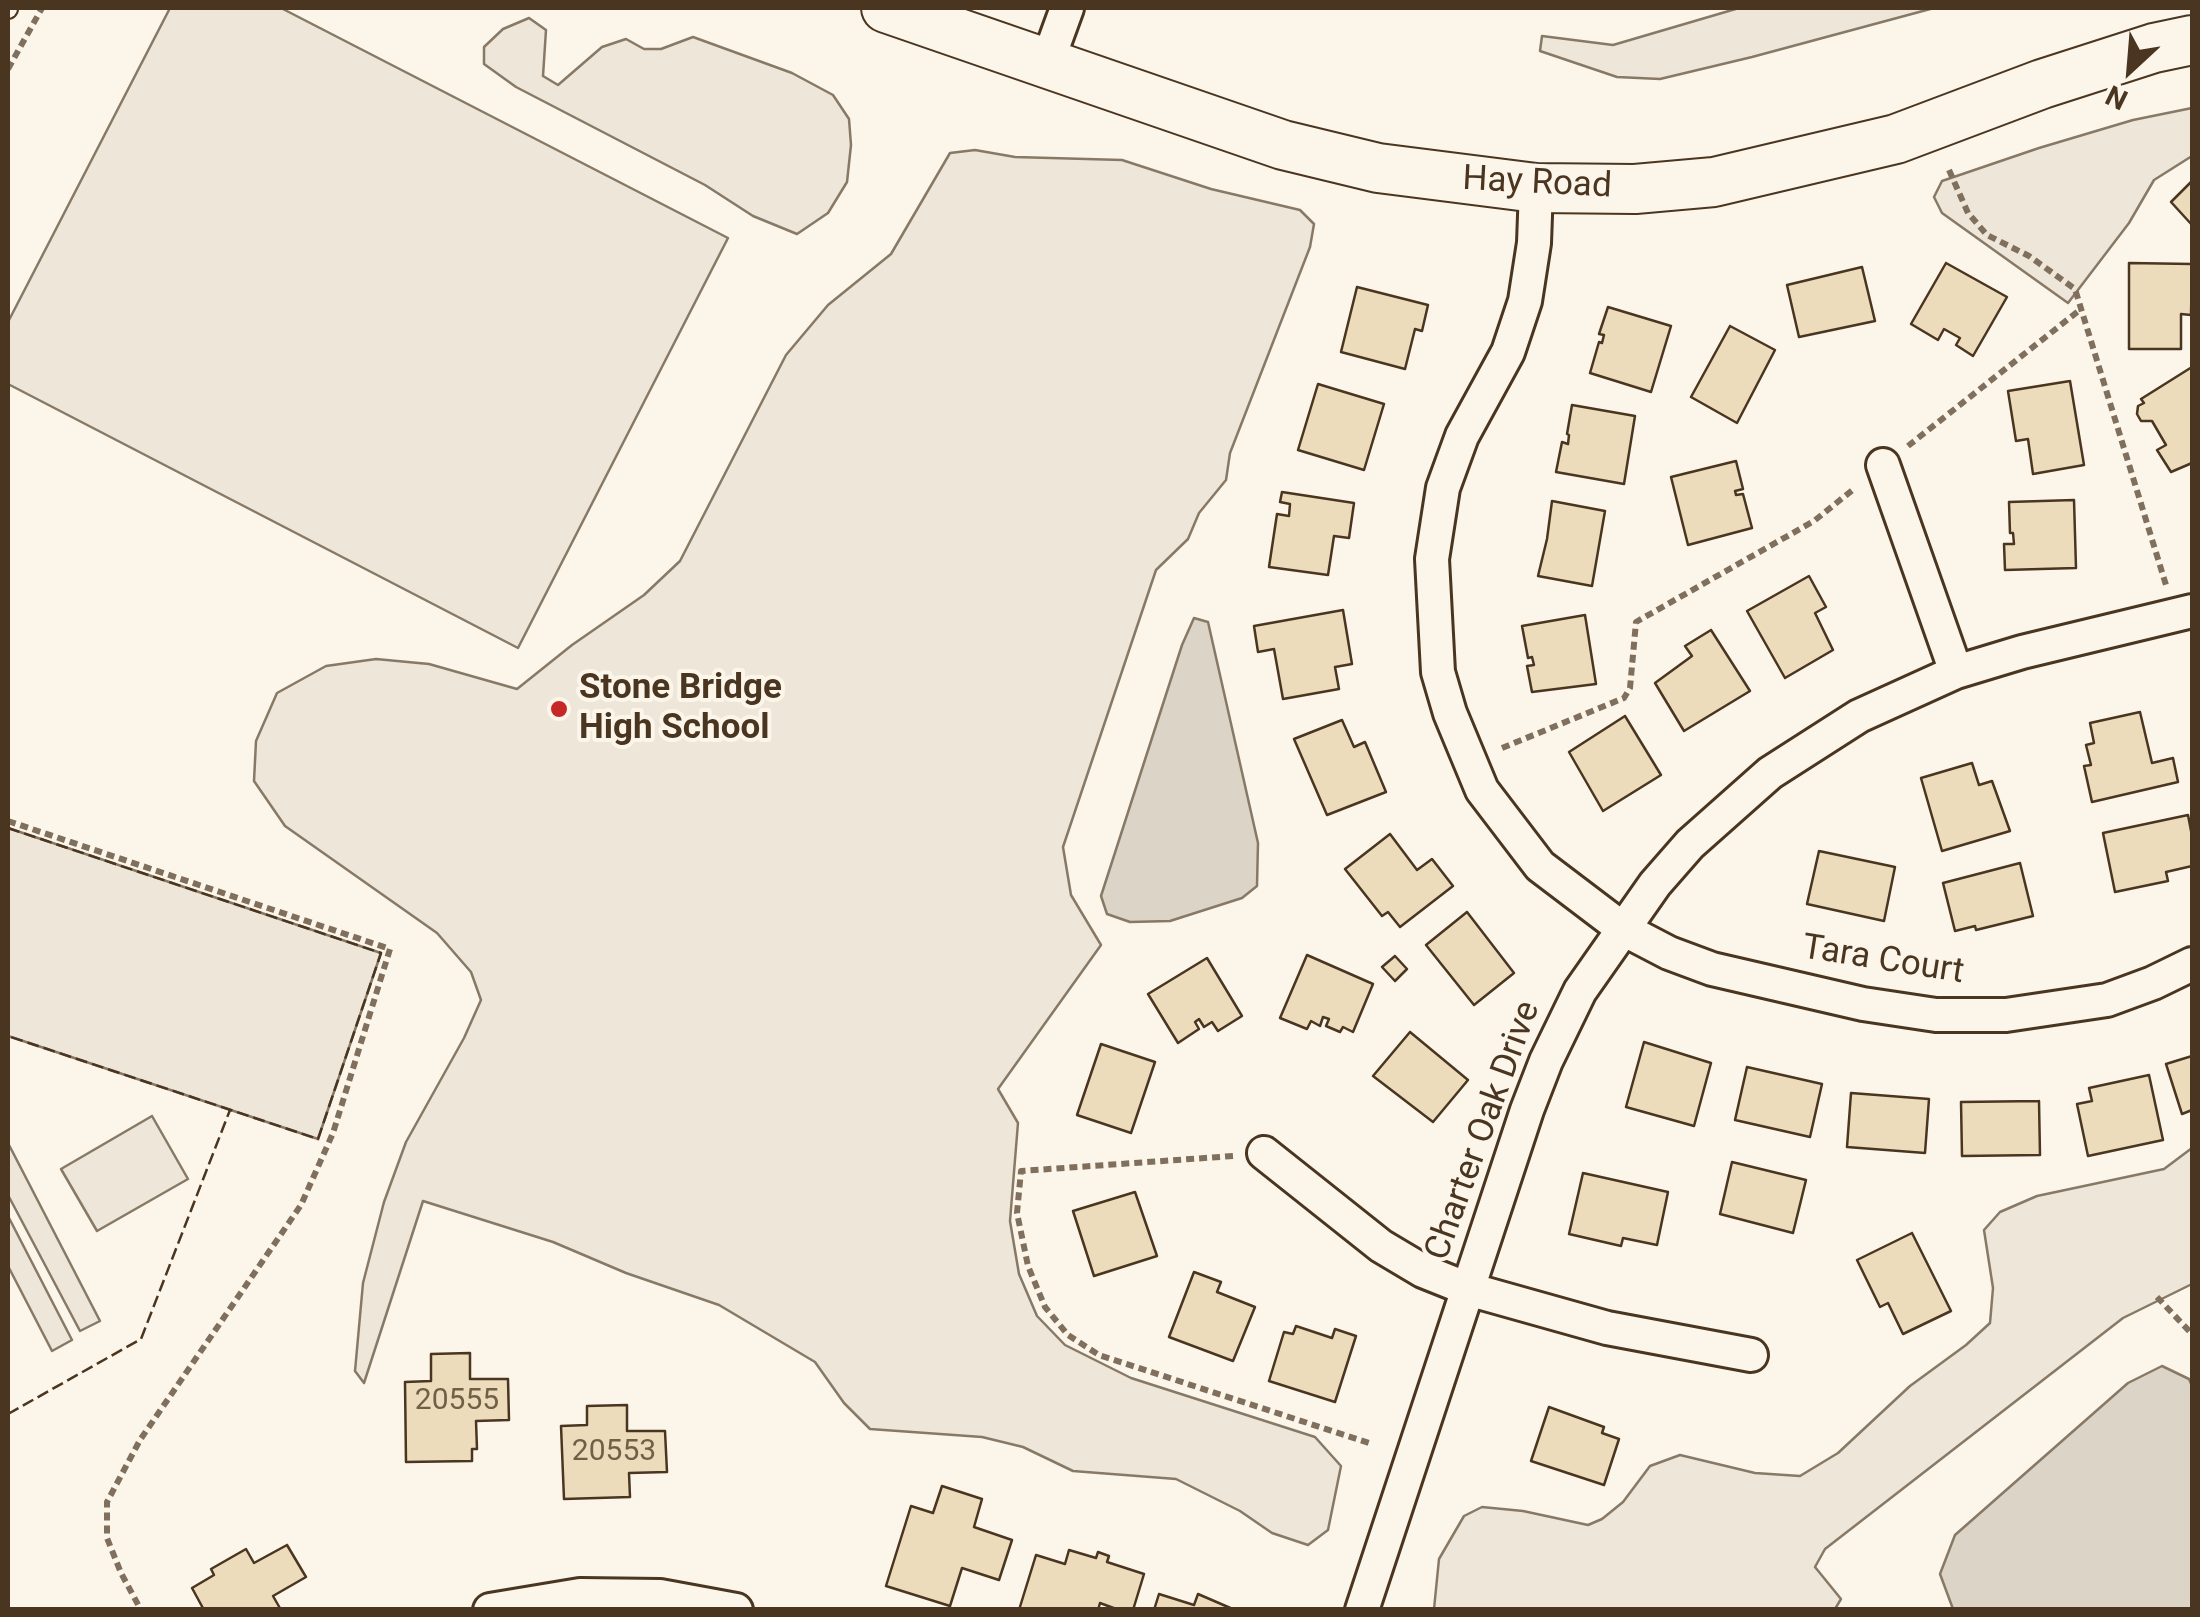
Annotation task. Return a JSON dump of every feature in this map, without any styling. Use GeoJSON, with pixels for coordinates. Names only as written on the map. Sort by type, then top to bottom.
{"type":"FeatureCollection","features":[{"type":"Feature","properties":{"kind":"street","name":"Hay Road"},"geometry":{"type":"LineString","coordinates":[[886,8],[1283,145],[1378,168],[1536,188],[1635,189],[1714,182],[1896,139],[2042,84],[2154,48],[2192,40]]}},
{"type":"Feature","properties":{"kind":"street"},"geometry":{"type":"LineString","coordinates":[[1047,62],[1066,8]]}},
{"type":"Feature","properties":{"kind":"street","name":"Tara Court"},"geometry":{"type":"LineString","coordinates":[[1536,188],[1534,243],[1525,300],[1508,352],[1462,436],[1443,488],[1432,559],[1438,672],[1468,762],[1482,790],[1540,866],[1623,929],[1712,970],[1863,1004],[1936,1015],[2006,1015],[2072,1007],[2138,989],[2192,964]]}},
{"type":"Feature","properties":{"kind":"street"},"geometry":{"type":"LineString","coordinates":[[1884,465],[1956,672]]}},
{"type":"Feature","properties":{"kind":"street","name":"Charter Oak Drive"},"geometry":{"type":"LineString","coordinates":[[1362,1610],[1546,1060],[1580,991],[1655,884],[1690,844],[1770,773],[1860,716],[1956,672],[2184,613]]}},
{"type":"Feature","properties":{"kind":"street"},"geometry":{"type":"LineString","coordinates":[[1264,1154],[1381,1246],[1423,1271],[1468,1290],[1607,1328],[1751,1354]]}},
{"type":"Feature","properties":{"kind":"street"},"geometry":{"type":"LineString","coordinates":[[490,1610],[580,1595],[660,1596],[736,1610]]}},
{"type":"Feature","properties":{"kind":"path"},"geometry":{"type":"LineString","coordinates":[[8,70],[42,8]]}},
{"type":"Feature","properties":{"kind":"path"},"geometry":{"type":"LineString","coordinates":[[1949,170],[1968,213],[1987,235],[2060,275],[2075,289],[2184,613]]}},
{"type":"Feature","properties":{"kind":"path"},"geometry":{"type":"LineString","coordinates":[[1468,762],[1624,698],[1630,688],[1636,622],[1814,521],[2081,309]]}},
{"type":"Feature","properties":{"kind":"path"},"geometry":{"type":"LineString","coordinates":[[8,821],[390,949],[334,1133],[301,1206],[140,1440],[108,1502],[107,1538],[121,1574],[142,1610]]}},
{"type":"Feature","properties":{"kind":"path"},"geometry":{"type":"LineString","coordinates":[[1264,1154],[1021,1170],[1017,1214],[1028,1266],[1045,1308],[1068,1334],[1099,1355],[1372,1444]]}},
{"type":"Feature","properties":{"kind":"path"},"geometry":{"type":"LineString","coordinates":[[2156,1297],[2192,1334]]}},
{"type":"Feature","properties":{"kind":"shaded area"},"geometry":{"type":"Polygon","coordinates":[[[170,8],[281,8],[728,238],[518,648],[8,384],[8,322],[170,8]]]}},
{"type":"Feature","properties":{"kind":"shaded area"},"geometry":{"type":"Polygon","coordinates":[[[1739,8],[1934,8],[1660,79],[1617,77],[1540,51],[1542,36],[1613,45],[1739,8]]]}},
{"type":"Feature","properties":{"kind":"shaded area"},"geometry":{"type":"Polygon","coordinates":[[[529,18],[546,30],[543,76],[558,85],[602,47],[626,39],[644,49],[661,49],[693,37],[792,73],[833,95],[849,119],[847,182],[828,213],[797,234],[753,216],[705,185],[516,87],[484,64],[484,47],[503,29],[529,18]]]}},
{"type":"Feature","properties":{"kind":"shaded area"},"geometry":{"type":"Polygon","coordinates":[[[2192,108],[2192,156],[2154,180],[2129,223],[2068,303],[1942,213],[1934,197],[1942,181],[2133,120],[2192,108]]]}},
{"type":"Feature","properties":{"kind":"shaded area"},"geometry":{"type":"Polygon","coordinates":[[[975,150],[1015,157],[1122,160],[1211,189],[1300,210],[1314,224],[1310,247],[1230,453],[1226,480],[1199,513],[1188,539],[1156,570],[1063,847],[1071,895],[1101,945],[998,1089],[1018,1123],[1010,1221],[1019,1274],[1037,1316],[1065,1345],[1131,1378],[1315,1437],[1341,1466],[1328,1530],[1308,1545],[1272,1533],[1240,1511],[1176,1479],[1073,1471],[1023,1447],[982,1437],[870,1429],[844,1403],[815,1362],[719,1305],[626,1273],[553,1242],[423,1201],[364,1383],[355,1371],[363,1283],[384,1202],[406,1142],[481,1000],[471,972],[437,933],[285,826],[254,781],[256,741],[277,693],[326,666],[376,659],[429,664],[517,689],[644,595],[680,561],[786,355],[828,305],[891,254],[950,153],[975,150]]]}},
{"type":"Feature","properties":{"kind":"shaded area"},"geometry":{"type":"Polygon","coordinates":[[[1194,618],[1208,622],[1258,843],[1257,886],[1242,898],[1170,921],[1130,922],[1107,914],[1101,896],[1194,618]]]}},
{"type":"Feature","properties":{"kind":"shaded area"},"geometry":{"type":"Polygon","coordinates":[[[8,828],[381,953],[318,1139],[8,1036],[8,828]]]}},
{"type":"Feature","properties":{"kind":"shaded area"},"geometry":{"type":"Polygon","coordinates":[[[152,1116],[188,1179],[97,1231],[61,1169],[152,1116]]]}},
{"type":"Feature","properties":{"kind":"shaded area"},"geometry":{"type":"Polygon","coordinates":[[[8,1143],[100,1321],[80,1331],[8,1195],[8,1143]]]}},
{"type":"Feature","properties":{"kind":"shaded area"},"geometry":{"type":"Polygon","coordinates":[[[2192,1148],[2192,1284],[2123,1318],[1825,1549],[1815,1567],[1841,1599],[1835,1609],[1434,1609],[1439,1559],[1464,1516],[1482,1507],[1588,1525],[1623,1502],[1650,1466],[1680,1455],[1755,1473],[1800,1476],[1838,1453],[1910,1386],[1990,1323],[1993,1288],[1984,1230],[2000,1212],[2037,1196],[2164,1169],[2192,1148]]]}},
{"type":"Feature","properties":{"kind":"shaded area"},"geometry":{"type":"Polygon","coordinates":[[[8,1216],[72,1340],[52,1351],[8,1266],[8,1216]]]}},
{"type":"Feature","properties":{"kind":"shaded area"},"geometry":{"type":"Polygon","coordinates":[[[2162,1366],[2189,1379],[2192,1386],[2192,1609],[1953,1609],[1940,1574],[1955,1535],[2128,1383],[2162,1366]]]}},
{"type":"Feature","properties":{"kind":"building"},"geometry":{"type":"Polygon","coordinates":[[[2192,181],[2192,225],[2171,202],[2192,181]]]}},
{"type":"Feature","properties":{"kind":"building"},"geometry":{"type":"Polygon","coordinates":[[[1946,263],[2007,297],[1973,356],[1956,345],[1960,338],[1944,329],[1938,340],[1911,324],[1946,263]]]}},
{"type":"Feature","properties":{"kind":"building"},"geometry":{"type":"Polygon","coordinates":[[[2129,263],[2192,264],[2191,315],[2181,314],[2181,349],[2129,349],[2129,263]]]}},
{"type":"Feature","properties":{"kind":"building"},"geometry":{"type":"Polygon","coordinates":[[[1862,267],[1875,321],[1799,337],[1787,285],[1862,267]]]}},
{"type":"Feature","properties":{"kind":"building"},"geometry":{"type":"Polygon","coordinates":[[[1357,287],[1428,305],[1422,331],[1415,329],[1405,369],[1341,352],[1357,287]]]}},
{"type":"Feature","properties":{"kind":"building"},"geometry":{"type":"Polygon","coordinates":[[[1608,307],[1671,326],[1651,392],[1590,373],[1599,342],[1602,343],[1604,335],[1599,334],[1608,307]]]}},
{"type":"Feature","properties":{"kind":"building"},"geometry":{"type":"Polygon","coordinates":[[[1730,326],[1775,350],[1737,423],[1691,397],[1730,326]]]}},
{"type":"Feature","properties":{"kind":"building"},"geometry":{"type":"Polygon","coordinates":[[[2192,367],[2192,463],[2171,472],[2157,450],[2166,445],[2152,421],[2141,421],[2138,406],[2144,403],[2141,399],[2192,367]]]}},
{"type":"Feature","properties":{"kind":"building"},"geometry":{"type":"Polygon","coordinates":[[[2070,381],[2084,465],[2033,474],[2028,439],[2016,441],[2008,391],[2070,381]]]}},
{"type":"Feature","properties":{"kind":"building"},"geometry":{"type":"Polygon","coordinates":[[[1318,384],[1384,404],[1364,470],[1298,450],[1318,384]]]}},
{"type":"Feature","properties":{"kind":"building"},"geometry":{"type":"Polygon","coordinates":[[[1572,405],[1635,416],[1624,484],[1556,472],[1562,442],[1568,444],[1572,405]]]}},
{"type":"Feature","properties":{"kind":"building"},"geometry":{"type":"Polygon","coordinates":[[[1736,461],[1743,489],[1735,491],[1736,495],[1743,494],[1752,528],[1688,545],[1671,477],[1736,461]]]}},
{"type":"Feature","properties":{"kind":"building"},"geometry":{"type":"Polygon","coordinates":[[[1282,492],[1354,503],[1349,538],[1334,536],[1328,575],[1269,567],[1277,514],[1289,516],[1290,504],[1280,502],[1282,492]]]}},
{"type":"Feature","properties":{"kind":"building"},"geometry":{"type":"Polygon","coordinates":[[[2074,500],[2076,568],[2005,570],[2004,544],[2014,544],[2009,502],[2074,500]]]}},
{"type":"Feature","properties":{"kind":"building"},"geometry":{"type":"Polygon","coordinates":[[[1552,501],[1605,511],[1592,586],[1538,576],[1552,501]]]}},
{"type":"Feature","properties":{"kind":"building"},"geometry":{"type":"Polygon","coordinates":[[[1809,576],[1826,607],[1815,613],[1833,650],[1785,678],[1747,611],[1809,576]]]}},
{"type":"Feature","properties":{"kind":"building"},"geometry":{"type":"Polygon","coordinates":[[[1343,610],[1352,664],[1335,667],[1339,689],[1283,699],[1274,649],[1258,652],[1254,626],[1343,610]]]}},
{"type":"Feature","properties":{"kind":"building"},"geometry":{"type":"Polygon","coordinates":[[[1585,615],[1596,684],[1532,692],[1527,666],[1534,665],[1532,657],[1528,658],[1522,626],[1585,615]]]}},
{"type":"Feature","properties":{"kind":"building"},"geometry":{"type":"Polygon","coordinates":[[[1711,630],[1750,691],[1684,731],[1655,683],[1692,656],[1685,646],[1711,630]]]}},
{"type":"Feature","properties":{"kind":"building"},"geometry":{"type":"Polygon","coordinates":[[[2140,712],[2152,763],[2173,758],[2178,782],[2092,802],[2084,766],[2091,765],[2086,745],[2094,743],[2090,723],[2140,712]]]}},
{"type":"Feature","properties":{"kind":"building"},"geometry":{"type":"Polygon","coordinates":[[[1625,716],[1661,775],[1603,811],[1569,752],[1625,716]]]}},
{"type":"Feature","properties":{"kind":"building"},"geometry":{"type":"Polygon","coordinates":[[[1342,720],[1354,747],[1365,742],[1386,792],[1327,815],[1294,739],[1342,720]]]}},
{"type":"Feature","properties":{"kind":"building"},"geometry":{"type":"Polygon","coordinates":[[[1972,763],[1979,785],[1992,781],[2010,831],[1942,851],[1921,778],[1972,763]]]}},
{"type":"Feature","properties":{"kind":"building"},"geometry":{"type":"Polygon","coordinates":[[[2188,815],[2192,866],[2166,872],[2168,881],[2115,892],[2103,833],[2188,815]]]}},
{"type":"Feature","properties":{"kind":"building"},"geometry":{"type":"Polygon","coordinates":[[[1390,834],[1417,870],[1432,859],[1453,886],[1400,927],[1388,912],[1382,916],[1345,869],[1390,834]]]}},
{"type":"Feature","properties":{"kind":"building"},"geometry":{"type":"Polygon","coordinates":[[[1819,851],[1895,867],[1884,921],[1807,904],[1819,851]]]}},
{"type":"Feature","properties":{"kind":"building"},"geometry":{"type":"Polygon","coordinates":[[[2020,863],[2033,916],[1955,931],[1943,883],[2020,863]]]}},
{"type":"Feature","properties":{"kind":"building"},"geometry":{"type":"Polygon","coordinates":[[[1467,912],[1514,973],[1474,1005],[1426,945],[1467,912]]]}},
{"type":"Feature","properties":{"kind":"building"},"geometry":{"type":"Polygon","coordinates":[[[1307,955],[1373,984],[1353,1032],[1326,1026],[1329,1019],[1323,1017],[1320,1026],[1311,1021],[1307,1029],[1280,1018],[1307,955]]]}},
{"type":"Feature","properties":{"kind":"building"},"geometry":{"type":"Polygon","coordinates":[[[1395,956],[1407,969],[1395,981],[1382,967],[1395,956]]]}},
{"type":"Feature","properties":{"kind":"building"},"geometry":{"type":"Polygon","coordinates":[[[1207,958],[1242,1016],[1218,1031],[1212,1022],[1204,1027],[1199,1019],[1195,1022],[1199,1029],[1178,1043],[1148,994],[1207,958]]]}},
{"type":"Feature","properties":{"kind":"building"},"geometry":{"type":"Polygon","coordinates":[[[1410,1032],[1468,1080],[1433,1122],[1373,1076],[1410,1032]]]}},
{"type":"Feature","properties":{"kind":"building"},"geometry":{"type":"Polygon","coordinates":[[[1644,1042],[1711,1063],[1694,1126],[1626,1107],[1644,1042]]]}},
{"type":"Feature","properties":{"kind":"building"},"geometry":{"type":"Polygon","coordinates":[[[1101,1044],[1155,1062],[1131,1133],[1077,1115],[1101,1044]]]}},
{"type":"Feature","properties":{"kind":"building"},"geometry":{"type":"Polygon","coordinates":[[[2192,1056],[2192,1110],[2182,1114],[2166,1064],[2192,1056]]]}},
{"type":"Feature","properties":{"kind":"building"},"geometry":{"type":"Polygon","coordinates":[[[1747,1067],[1822,1084],[1810,1137],[1735,1120],[1747,1067]]]}},
{"type":"Feature","properties":{"kind":"building"},"geometry":{"type":"Polygon","coordinates":[[[2149,1075],[2163,1140],[2088,1156],[2077,1104],[2092,1101],[2089,1088],[2149,1075]]]}},
{"type":"Feature","properties":{"kind":"building"},"geometry":{"type":"Polygon","coordinates":[[[1851,1093],[1929,1099],[1925,1153],[1847,1147],[1851,1093]]]}},
{"type":"Feature","properties":{"kind":"building"},"geometry":{"type":"Polygon","coordinates":[[[2039,1101],[2040,1155],[1962,1156],[1961,1102],[2039,1101]]]}},
{"type":"Feature","properties":{"kind":"building"},"geometry":{"type":"Polygon","coordinates":[[[1732,1162],[1806,1180],[1793,1233],[1720,1214],[1732,1162]]]}},
{"type":"Feature","properties":{"kind":"building"},"geometry":{"type":"Polygon","coordinates":[[[1583,1173],[1668,1192],[1657,1245],[1623,1238],[1621,1246],[1569,1234],[1583,1173]]]}},
{"type":"Feature","properties":{"kind":"building"},"geometry":{"type":"Polygon","coordinates":[[[1135,1192],[1157,1256],[1094,1276],[1073,1211],[1135,1192]]]}},
{"type":"Feature","properties":{"kind":"building"},"geometry":{"type":"Polygon","coordinates":[[[1912,1233],[1951,1311],[1903,1334],[1888,1303],[1880,1307],[1857,1260],[1912,1233]]]}},
{"type":"Feature","properties":{"kind":"building"},"geometry":{"type":"Polygon","coordinates":[[[1194,1272],[1221,1282],[1217,1292],[1255,1307],[1233,1361],[1169,1337],[1194,1272]]]}},
{"type":"Feature","properties":{"kind":"building"},"geometry":{"type":"Polygon","coordinates":[[[1296,1326],[1332,1338],[1335,1329],[1356,1336],[1335,1402],[1269,1381],[1284,1332],[1293,1334],[1296,1326]]]}},
{"type":"Feature","properties":{"kind":"building"},"geometry":{"type":"Polygon","coordinates":[[[470,1353],[470,1379],[508,1379],[509,1420],[476,1421],[477,1449],[472,1449],[472,1461],[406,1462],[405,1382],[431,1381],[431,1354],[470,1353]]]}},
{"type":"Feature","properties":{"kind":"building"},"geometry":{"type":"Polygon","coordinates":[[[627,1405],[627,1431],[665,1431],[667,1472],[629,1473],[630,1497],[564,1499],[561,1426],[587,1425],[587,1406],[627,1405]]]}},
{"type":"Feature","properties":{"kind":"building"},"geometry":{"type":"Polygon","coordinates":[[[1549,1407],[1604,1427],[1602,1433],[1619,1439],[1604,1485],[1531,1461],[1549,1407]]]}},
{"type":"Feature","properties":{"kind":"building"},"geometry":{"type":"Polygon","coordinates":[[[942,1486],[982,1499],[974,1527],[1012,1540],[999,1580],[962,1568],[950,1606],[886,1586],[911,1506],[933,1513],[942,1486]]]}},
{"type":"Feature","properties":{"kind":"building"},"geometry":{"type":"Polygon","coordinates":[[[287,1545],[306,1577],[273,1596],[281,1610],[204,1610],[192,1588],[214,1575],[211,1569],[246,1549],[254,1563],[287,1545]]]}},
{"type":"Feature","properties":{"kind":"building"},"geometry":{"type":"Polygon","coordinates":[[[1069,1550],[1096,1558],[1098,1552],[1109,1556],[1107,1562],[1144,1574],[1133,1610],[1100,1603],[1098,1610],[1019,1610],[1036,1555],[1065,1564],[1069,1550]]]}},
{"type":"Feature","properties":{"kind":"building"},"geometry":{"type":"Polygon","coordinates":[[[1159,1594],[1194,1605],[1198,1594],[1235,1610],[1154,1610],[1159,1594]]]}},
{"type":"Feature","properties":{"kind":"fence"},"geometry":{"type":"LineString","coordinates":[[8,828],[381,953],[318,1139],[8,1036]]}},
{"type":"Feature","properties":{"kind":"fence"},"geometry":{"type":"LineString","coordinates":[[8,1414],[141,1339],[230,1110]]}},
{"type":"Feature","properties":{"kind":"place","name":"Stone Bridge High School"},"geometry":{"type":"Point","coordinates":[559,709]}}]}
